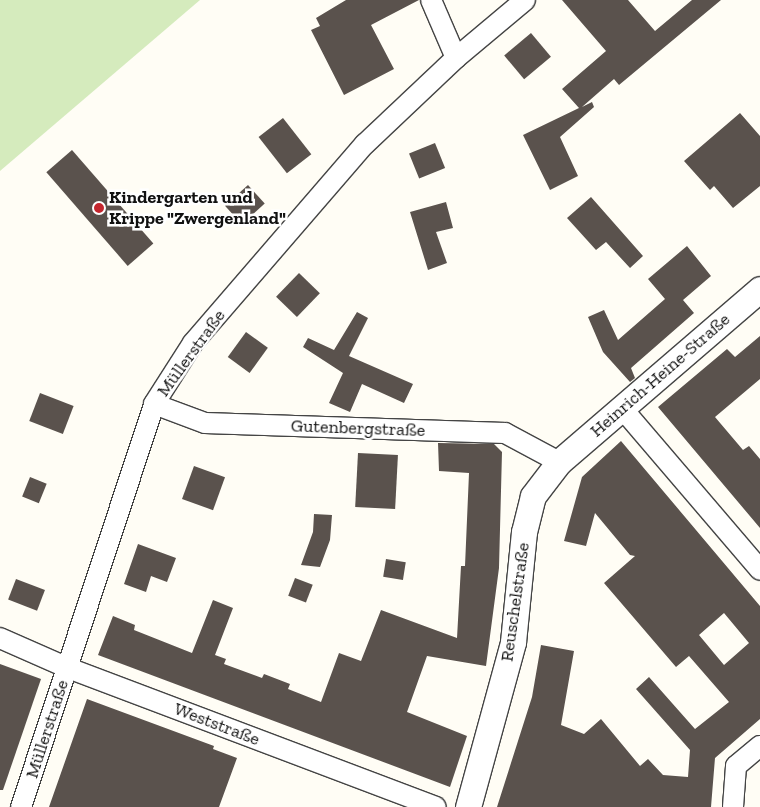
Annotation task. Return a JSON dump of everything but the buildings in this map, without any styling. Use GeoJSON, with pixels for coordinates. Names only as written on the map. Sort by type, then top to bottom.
{"type":"FeatureCollection","features":[{"type":"Feature","properties":{"kind":"street"},"geometry":{"type":"LineString","coordinates":[[431,0],[456,58]]}},
{"type":"Feature","properties":{"kind":"street","name":"Müllerstraße"},"geometry":{"type":"LineString","coordinates":[[22,807],[154,404],[193,343],[303,212],[365,144],[456,58],[526,0]]}},
{"type":"Feature","properties":{"kind":"street","name":"Heinrich-Heine-Straße"},"geometry":{"type":"LineString","coordinates":[[560,462],[621,407],[760,289]]}},
{"type":"Feature","properties":{"kind":"street","name":"Gutenbergstraße"},"geometry":{"type":"LineString","coordinates":[[154,404],[205,423],[505,433],[560,462]]}},
{"type":"Feature","properties":{"kind":"street"},"geometry":{"type":"LineString","coordinates":[[621,407],[760,570]]}},
{"type":"Feature","properties":{"kind":"street","name":"Reuschelstraße"},"geometry":{"type":"LineString","coordinates":[[468,807],[513,642],[524,532],[533,496],[560,462]]}},
{"type":"Feature","properties":{"kind":"street","name":"Weststraße"},"geometry":{"type":"LineString","coordinates":[[0,638],[68,668],[436,807]]}},
{"type":"Feature","properties":{"kind":"street"},"geometry":{"type":"LineString","coordinates":[[733,807],[736,766],[760,746]]}},
{"type":"Feature","properties":{"kind":"green space"},"geometry":{"type":"Polygon","coordinates":[[[0,0],[200,0],[0,171],[0,0]]]}},
{"type":"Feature","properties":{"kind":"place","name":"Kindergarten und Krippe \"Zwergenland\""},"geometry":{"type":"Point","coordinates":[99,208]}}]}
